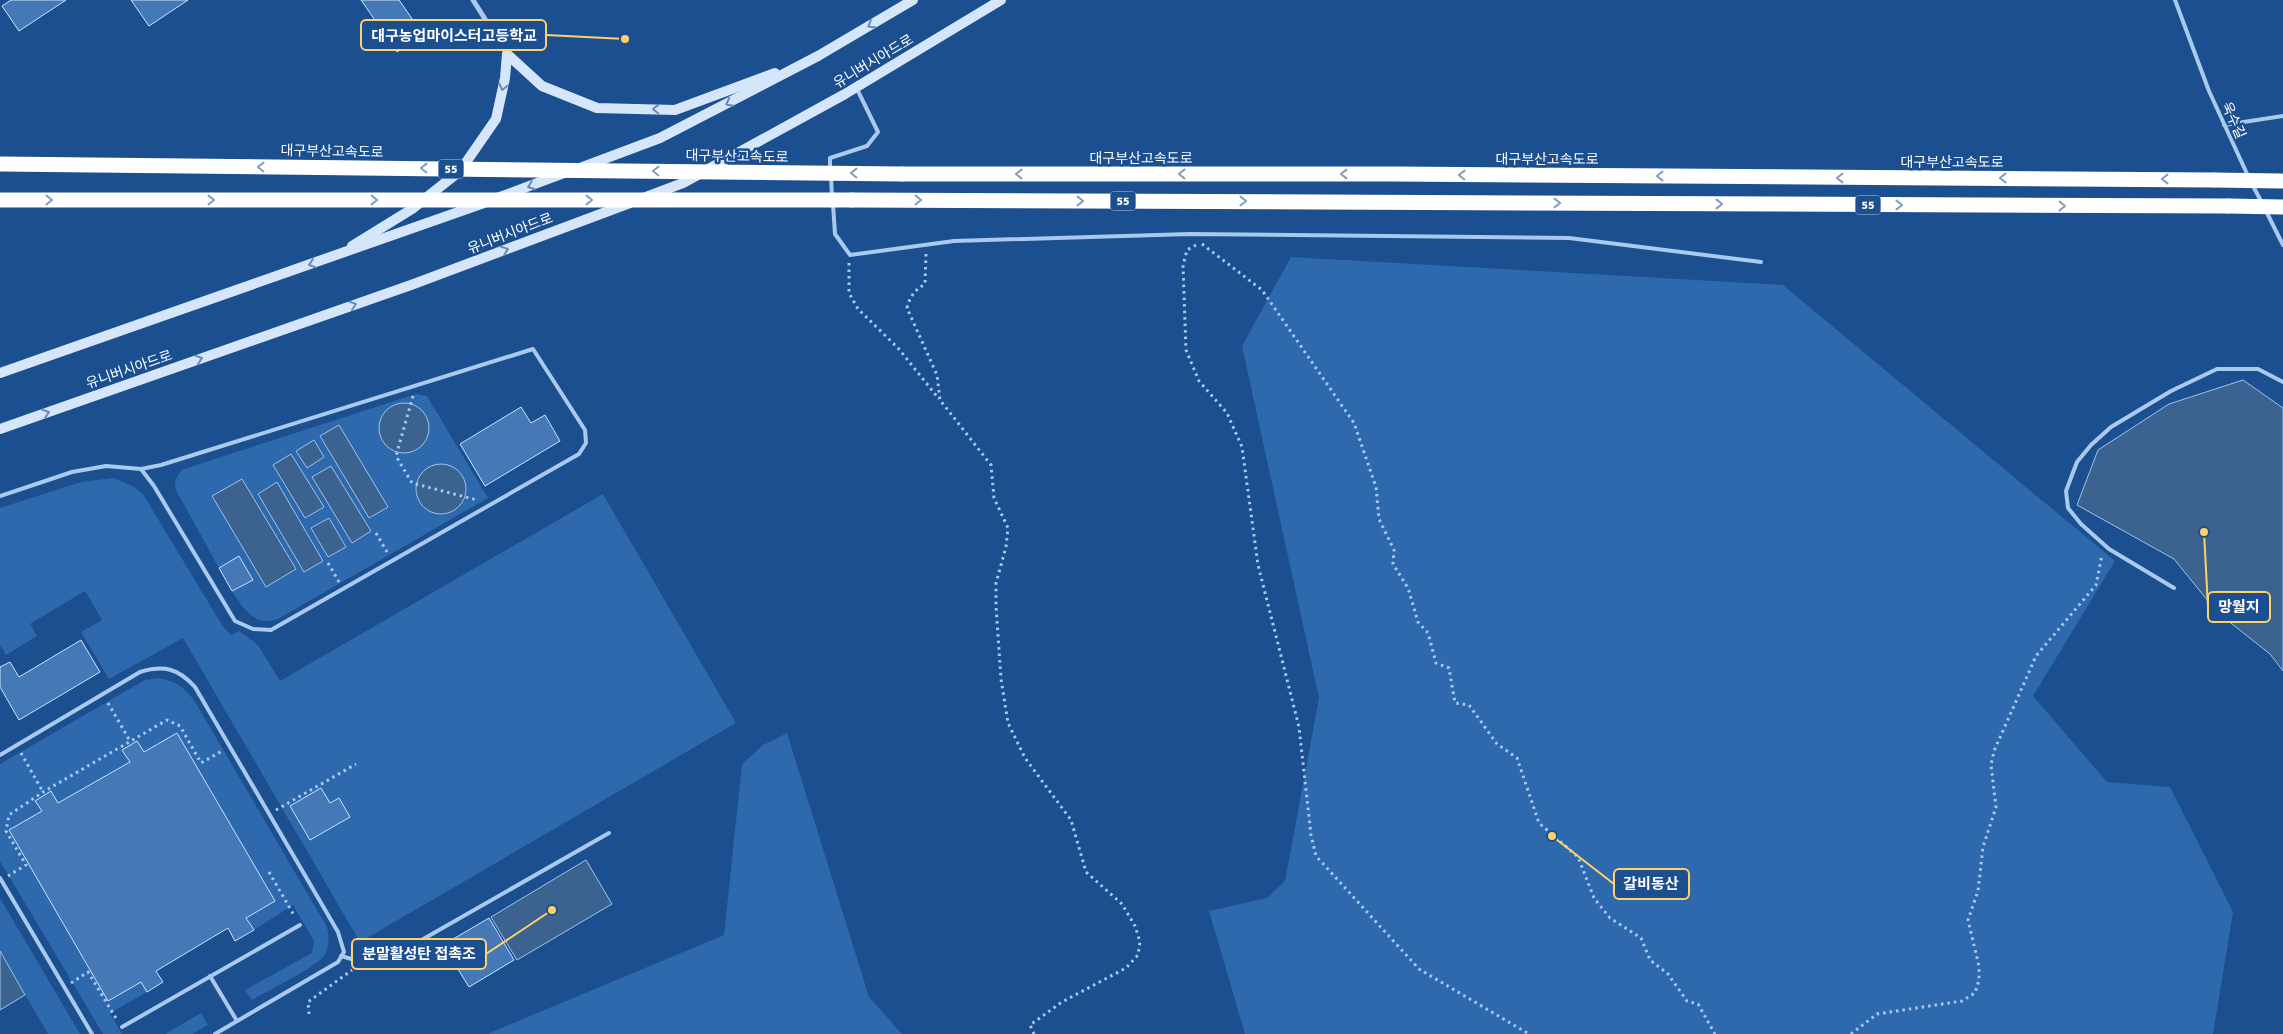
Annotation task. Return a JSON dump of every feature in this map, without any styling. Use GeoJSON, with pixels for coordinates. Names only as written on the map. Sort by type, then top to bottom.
{"type":"FeatureCollection","features":[{"type":"Feature","properties":{"kind":"highway","name":"대구부산고속도로"},"geometry":{"type":"LineString","coordinates":[[0,164],[902,174],[1393,174],[2282,181]]}},
{"type":"Feature","properties":{"kind":"highway","name":"55"},"geometry":{"type":"LineString","coordinates":[[0,200],[1508,202],[2283,207]]}},
{"type":"Feature","properties":{"kind":"main road"},"geometry":{"type":"LineString","coordinates":[[0,373],[338,255],[660,138],[818,56],[913,0]]}},
{"type":"Feature","properties":{"kind":"main road","name":"유니버시아드로"},"geometry":{"type":"LineString","coordinates":[[0,429],[410,285],[683,183],[856,87],[1001,0]]}},
{"type":"Feature","properties":{"kind":"main road"},"geometry":{"type":"LineString","coordinates":[[508,54],[542,86],[597,108],[675,110],[818,56]]}},
{"type":"Feature","properties":{"kind":"main road"},"geometry":{"type":"LineString","coordinates":[[338,255],[412,208],[460,171],[496,119],[508,54]]}},
{"type":"Feature","properties":{"kind":"street"},"geometry":{"type":"LineString","coordinates":[[473,0],[508,54]]}},
{"type":"Feature","properties":{"kind":"lane","name":"욱수길"},"geometry":{"type":"LineString","coordinates":[[2175,0],[2224,125],[2283,245]]}},
{"type":"Feature","properties":{"kind":"lane"},"geometry":{"type":"LineString","coordinates":[[856,87],[878,132],[867,146],[830,158],[835,234],[850,255],[954,241],[1190,234],[1569,238],[1761,262]]}},
{"type":"Feature","properties":{"kind":"lane"},"geometry":{"type":"LineString","coordinates":[[2224,125],[2283,116]]}},
{"type":"Feature","properties":{"kind":"lane"},"geometry":{"type":"LineString","coordinates":[[0,496],[72,472],[106,466],[142,469],[533,349],[584,430],[586,443],[579,454],[271,630],[253,629],[235,621],[142,469]]}},
{"type":"Feature","properties":{"kind":"lane"},"geometry":{"type":"LineString","coordinates":[[2174,588],[2104,545],[2081,524],[2068,508],[2066,491],[2078,462],[2091,445],[2111,428],[2171,391],[2218,369],[2258,369],[2283,382]]}},
{"type":"Feature","properties":{"kind":"lane"},"geometry":{"type":"LineString","coordinates":[[0,755],[140,672],[154,668],[170,669],[184,675],[195,686],[338,932],[344,952],[338,962],[215,1034]]}},
{"type":"Feature","properties":{"kind":"lane"},"geometry":{"type":"LineString","coordinates":[[341,956],[376,966],[609,833]]}},
{"type":"Feature","properties":{"kind":"lane"},"geometry":{"type":"LineString","coordinates":[[0,879],[92,1034]]}},
{"type":"Feature","properties":{"kind":"lane"},"geometry":{"type":"LineString","coordinates":[[122,1027],[300,925]]}},
{"type":"Feature","properties":{"kind":"lane"},"geometry":{"type":"LineString","coordinates":[[210,976],[237,1021]]}},
{"type":"Feature","properties":{"kind":"path"},"geometry":{"type":"LineString","coordinates":[[1190,234],[1262,290],[1354,423],[1376,487],[1378,519],[1394,550],[1393,564],[1408,588],[1418,622],[1428,633],[1436,663],[1449,668],[1455,703],[1469,705],[1497,744],[1517,758],[1539,823],[1578,858],[1594,898],[1610,918],[1640,938],[1650,960],[1668,974],[1687,1002],[1698,1004],[1715,1034]]}},
{"type":"Feature","properties":{"kind":"path"},"geometry":{"type":"LineString","coordinates":[[1201,244],[1187,250],[1183,265],[1186,350],[1199,381],[1227,413],[1242,446],[1258,565],[1299,728],[1311,835],[1316,856],[1419,969],[1530,1034]]}},
{"type":"Feature","properties":{"kind":"path"},"geometry":{"type":"LineString","coordinates":[[926,246],[925,284],[917,288],[909,299],[907,308],[937,375],[940,400]]}},
{"type":"Feature","properties":{"kind":"path"},"geometry":{"type":"LineString","coordinates":[[850,255],[849,293],[858,309],[898,348],[991,465],[994,498],[1008,528],[1006,547],[996,583],[1001,679],[1008,723],[1025,758],[1071,820],[1086,872],[1122,904],[1135,926],[1140,942],[1138,955],[1126,968],[1062,1002],[1030,1025],[1034,1034]]}},
{"type":"Feature","properties":{"kind":"path"},"geometry":{"type":"LineString","coordinates":[[411,405],[396,456],[412,483],[464,496]]}},
{"type":"Feature","properties":{"kind":"path"},"geometry":{"type":"LineString","coordinates":[[376,533],[392,561]]}},
{"type":"Feature","properties":{"kind":"path"},"geometry":{"type":"LineString","coordinates":[[1851,1034],[1877,1014],[1962,1001],[1975,993],[1979,980],[1979,966],[1968,920],[1978,891],[1983,847],[1996,807],[1991,765],[1994,751],[2036,656],[2096,585],[2104,545]]}},
{"type":"Feature","properties":{"kind":"path"},"geometry":{"type":"LineString","coordinates":[[328,563],[343,589]]}},
{"type":"Feature","properties":{"kind":"path"},"geometry":{"type":"LineString","coordinates":[[103,694],[130,741]]}},
{"type":"Feature","properties":{"kind":"path"},"geometry":{"type":"LineString","coordinates":[[0,879],[26,866],[6,831],[9,815],[130,741],[167,720],[180,726],[201,764],[230,746]]}},
{"type":"Feature","properties":{"kind":"path"},"geometry":{"type":"LineString","coordinates":[[17,745],[44,792]]}},
{"type":"Feature","properties":{"kind":"path"},"geometry":{"type":"LineString","coordinates":[[269,814],[356,764]]}},
{"type":"Feature","properties":{"kind":"path"},"geometry":{"type":"LineString","coordinates":[[269,872],[300,925]]}},
{"type":"Feature","properties":{"kind":"path"},"geometry":{"type":"LineString","coordinates":[[309,1014],[308,1002],[362,963]]}},
{"type":"Feature","properties":{"kind":"path"},"geometry":{"type":"LineString","coordinates":[[64,987],[88,972],[122,1027]]}},
{"type":"Feature","properties":{"kind":"shaded area"},"geometry":{"type":"Polygon","coordinates":[[[1291,257],[1783,285],[2115,561],[2033,696],[2107,782],[2170,787],[2233,912],[2213,1034],[1245,1034],[1209,911],[1267,898],[1285,881],[1319,698],[1242,346],[1291,257]]]}},
{"type":"Feature","properties":{"kind":"shaded area"},"geometry":{"type":"Polygon","coordinates":[[[2243,380],[2283,408],[2283,671],[2270,654],[2217,612],[2174,559],[2077,505],[2098,450],[2169,404],[2243,380]]]}},
{"type":"Feature","properties":{"kind":"shaded area"},"geometry":{"type":"Polygon","coordinates":[[[416,394],[427,396],[488,498],[278,619],[262,620],[250,614],[240,604],[232,591],[253,580],[240,557],[219,568],[177,492],[175,482],[179,474],[184,469],[416,394]]]}},
{"type":"Feature","properties":{"kind":"shaded area"},"geometry":{"type":"Polygon","coordinates":[[[404,403],[413,405],[424,414],[429,428],[427,437],[418,448],[404,453],[395,451],[384,442],[379,428],[381,419],[390,408],[404,403]]]}},
{"type":"Feature","properties":{"kind":"shaded area"},"geometry":{"type":"Polygon","coordinates":[[[339,425],[388,507],[369,518],[320,436],[339,425]]]}},
{"type":"Feature","properties":{"kind":"shaded area"},"geometry":{"type":"Polygon","coordinates":[[[314,440],[324,457],[307,468],[296,451],[314,440]]]}},
{"type":"Feature","properties":{"kind":"shaded area"},"geometry":{"type":"Polygon","coordinates":[[[291,454],[324,507],[305,518],[273,465],[291,454]]]}},
{"type":"Feature","properties":{"kind":"shaded area"},"geometry":{"type":"Polygon","coordinates":[[[441,464],[450,466],[461,475],[466,489],[464,498],[455,509],[441,514],[432,512],[421,503],[416,489],[418,480],[427,469],[441,464]]]}},
{"type":"Feature","properties":{"kind":"shaded area"},"geometry":{"type":"Polygon","coordinates":[[[331,466],[371,531],[352,543],[312,477],[331,466]]]}},
{"type":"Feature","properties":{"kind":"shaded area"},"geometry":{"type":"Polygon","coordinates":[[[114,478],[134,487],[143,494],[222,625],[231,635],[239,631],[258,645],[280,681],[603,494],[736,723],[360,942],[183,638],[109,679],[81,632],[102,620],[85,591],[30,624],[37,636],[6,655],[0,645],[0,508],[81,482],[114,478]]]}},
{"type":"Feature","properties":{"kind":"shaded area"},"geometry":{"type":"Polygon","coordinates":[[[242,479],[296,569],[266,587],[212,496],[242,479]]]}},
{"type":"Feature","properties":{"kind":"shaded area"},"geometry":{"type":"Polygon","coordinates":[[[277,482],[323,561],[304,572],[258,494],[277,482]]]}},
{"type":"Feature","properties":{"kind":"shaded area"},"geometry":{"type":"Polygon","coordinates":[[[329,518],[346,547],[328,557],[311,528],[329,518]]]}},
{"type":"Feature","properties":{"kind":"shaded area"},"geometry":{"type":"Polygon","coordinates":[[[158,678],[179,685],[194,700],[327,927],[328,946],[323,957],[317,962],[300,974],[252,1000],[245,990],[312,953],[314,941],[293,905],[254,930],[246,918],[275,901],[177,733],[144,752],[137,741],[123,750],[130,762],[58,803],[50,792],[35,801],[42,811],[9,830],[108,1001],[141,982],[147,992],[110,1013],[122,1034],[103,1034],[0,861],[0,764],[145,680],[158,678]]]}},
{"type":"Feature","properties":{"kind":"shaded area"},"geometry":{"type":"Polygon","coordinates":[[[787,733],[869,997],[902,1034],[487,1034],[724,935],[742,764],[763,745],[787,733]]]}},
{"type":"Feature","properties":{"kind":"shaded area"},"geometry":{"type":"Polygon","coordinates":[[[586,860],[612,904],[517,960],[491,917],[586,860]]]}},
{"type":"Feature","properties":{"kind":"shaded area"},"geometry":{"type":"Polygon","coordinates":[[[0,898],[80,1034],[48,1034],[0,951],[0,898]]]}},
{"type":"Feature","properties":{"kind":"shaded area"},"geometry":{"type":"Polygon","coordinates":[[[0,951],[25,995],[0,1010],[0,951]]]}},
{"type":"Feature","properties":{"kind":"shaded area"},"geometry":{"type":"Polygon","coordinates":[[[201,1013],[208,1025],[192,1034],[165,1034],[201,1013]]]}},
{"type":"Feature","properties":{"kind":"building"},"geometry":{"type":"Polygon","coordinates":[[[11,0],[66,0],[19,31],[2,6],[11,0]]]}},
{"type":"Feature","properties":{"kind":"building"},"geometry":{"type":"Polygon","coordinates":[[[131,0],[188,0],[149,26],[131,0]]]}},
{"type":"Feature","properties":{"kind":"building"},"geometry":{"type":"Polygon","coordinates":[[[361,0],[399,0],[424,36],[397,52],[361,0]]]}},
{"type":"Feature","properties":{"kind":"building"},"geometry":{"type":"Polygon","coordinates":[[[521,407],[531,423],[545,415],[560,441],[485,486],[460,444],[521,407]]]}},
{"type":"Feature","properties":{"kind":"building"},"geometry":{"type":"Polygon","coordinates":[[[239,556],[253,580],[232,591],[219,568],[239,556]]]}},
{"type":"Feature","properties":{"kind":"building"},"geometry":{"type":"Polygon","coordinates":[[[81,640],[100,672],[19,720],[0,687],[0,667],[10,662],[19,677],[81,640]]]}},
{"type":"Feature","properties":{"kind":"building"},"geometry":{"type":"Polygon","coordinates":[[[177,733],[275,901],[246,918],[254,930],[235,941],[228,928],[156,971],[163,982],[147,992],[141,982],[108,1001],[9,830],[42,811],[35,801],[51,791],[58,803],[130,762],[122,750],[137,741],[144,752],[177,733]]]}},
{"type":"Feature","properties":{"kind":"building"},"geometry":{"type":"Polygon","coordinates":[[[321,788],[330,803],[339,798],[350,817],[310,840],[290,806],[321,788]]]}},
{"type":"Feature","properties":{"kind":"building"},"geometry":{"type":"Polygon","coordinates":[[[489,918],[514,960],[469,987],[443,945],[489,918]]]}},
{"type":"Feature","properties":{"kind":"place","name":"대구농업마이스터고등학교"},"geometry":{"type":"Point","coordinates":[625,39]}},
{"type":"Feature","properties":{"kind":"place","name":"망월지"},"geometry":{"type":"Point","coordinates":[2204,532]}},
{"type":"Feature","properties":{"kind":"place","name":"갈비동산"},"geometry":{"type":"Point","coordinates":[1552,836]}},
{"type":"Feature","properties":{"kind":"place","name":"분말활성탄 접촉조"},"geometry":{"type":"Point","coordinates":[552,910]}}]}
